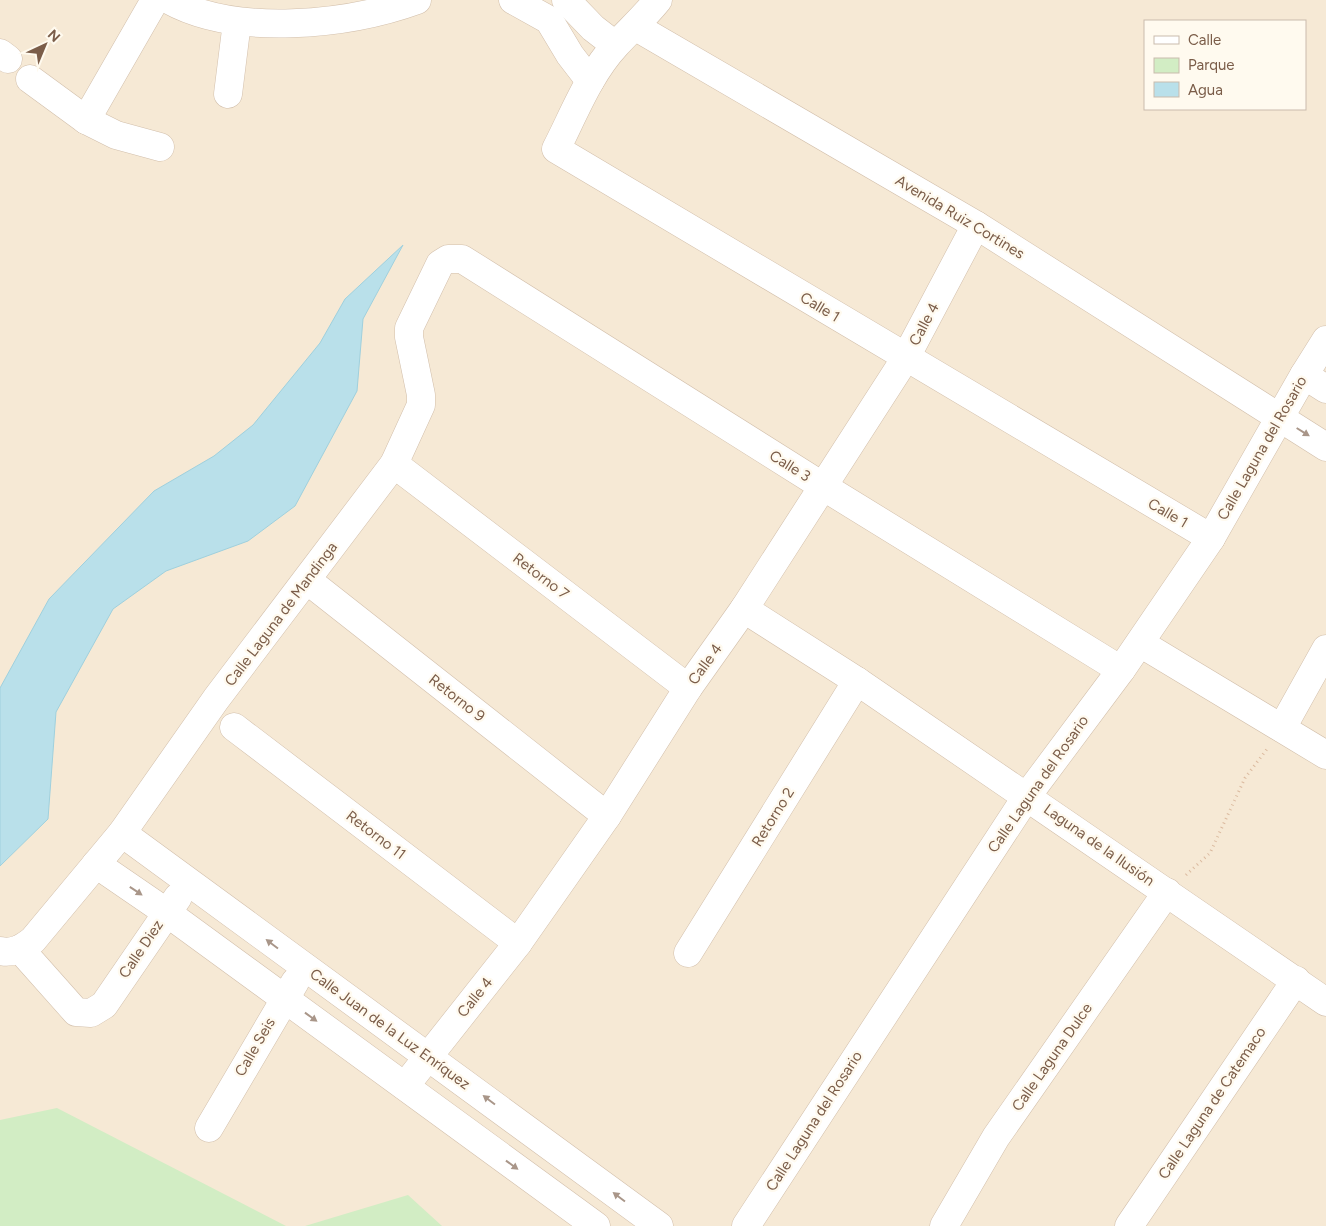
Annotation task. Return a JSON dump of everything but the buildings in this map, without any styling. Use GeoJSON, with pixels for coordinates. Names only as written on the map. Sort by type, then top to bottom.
{"type":"FeatureCollection","features":[{"type":"Feature","properties":{"kind":"street"},"geometry":{"type":"LineString","coordinates":[[86,120],[155,0]]}},
{"type":"Feature","properties":{"kind":"street"},"geometry":{"type":"LineString","coordinates":[[169,0],[183,8],[213,18],[237,22],[314,22],[358,16],[395,8],[418,0]]}},
{"type":"Feature","properties":{"kind":"street"},"geometry":{"type":"LineString","coordinates":[[513,0],[558,7],[593,28],[615,45]]}},
{"type":"Feature","properties":{"kind":"street"},"geometry":{"type":"LineString","coordinates":[[636,27],[658,0]]}},
{"type":"Feature","properties":{"kind":"street"},"geometry":{"type":"LineString","coordinates":[[558,7],[570,55],[590,80]]}},
{"type":"Feature","properties":{"kind":"street"},"geometry":{"type":"LineString","coordinates":[[228,94],[237,22]]}},
{"type":"Feature","properties":{"kind":"street","name":"Calle 1"},"geometry":{"type":"LineString","coordinates":[[636,27],[615,45],[590,80],[556,150],[1211,538]]}},
{"type":"Feature","properties":{"kind":"street","name":"Avenida Ruiz Cortines"},"geometry":{"type":"LineString","coordinates":[[636,27],[976,224],[1326,447]]}},
{"type":"Feature","properties":{"kind":"street"},"geometry":{"type":"LineString","coordinates":[[30,79],[86,120],[116,135],[160,147]]}},
{"type":"Feature","properties":{"kind":"street","name":"Calle 4"},"geometry":{"type":"LineString","coordinates":[[405,1086],[518,943],[607,816],[688,688],[744,609],[906,359],[976,224]]}},
{"type":"Feature","properties":{"kind":"street","name":"Calle Laguna de Mandinga"},"geometry":{"type":"LineString","coordinates":[[10,950],[33,940],[122,832],[216,699],[394,464],[421,405],[421,396],[408,337],[409,328],[440,264],[448,259],[462,259]]}},
{"type":"Feature","properties":{"kind":"street","name":"Calle 3"},"geometry":{"type":"LineString","coordinates":[[462,259],[824,487],[1121,670]]}},
{"type":"Feature","properties":{"kind":"street","name":"Calle Laguna del Rosario"},"geometry":{"type":"LineString","coordinates":[[746,1226],[1027,796],[1121,670],[1211,538],[1279,417],[1315,382],[1326,340]]}},
{"type":"Feature","properties":{"kind":"street","name":"Retorno 7"},"geometry":{"type":"LineString","coordinates":[[394,464],[688,688]]}},
{"type":"Feature","properties":{"kind":"street","name":"Retorno 9"},"geometry":{"type":"LineString","coordinates":[[307,580],[607,816]]}},
{"type":"Feature","properties":{"kind":"street","name":"Laguna de la Ilusión"},"geometry":{"type":"LineString","coordinates":[[744,609],[857,680],[1326,1002]]}},
{"type":"Feature","properties":{"kind":"street"},"geometry":{"type":"LineString","coordinates":[[1140,643],[1326,755]]}},
{"type":"Feature","properties":{"kind":"street"},"geometry":{"type":"LineString","coordinates":[[1282,728],[1326,649]]}},
{"type":"Feature","properties":{"kind":"street","name":"Retorno 2"},"geometry":{"type":"LineString","coordinates":[[688,953],[857,680]]}},
{"type":"Feature","properties":{"kind":"street","name":"Retorno 11"},"geometry":{"type":"LineString","coordinates":[[234,727],[518,943]]}},
{"type":"Feature","properties":{"kind":"street","name":"Calle Juan de la Luz Enríquez"},"geometry":{"type":"LineString","coordinates":[[122,832],[304,968],[428,1055],[658,1226]]}},
{"type":"Feature","properties":{"kind":"street"},"geometry":{"type":"LineString","coordinates":[[96,864],[284,997],[596,1226]]}},
{"type":"Feature","properties":{"kind":"street","name":"Calle Diez"},"geometry":{"type":"LineString","coordinates":[[10,950],[76,1012],[91,1013],[104,1005],[166,912],[190,882]]}},
{"type":"Feature","properties":{"kind":"street","name":"Calle Laguna Dulce"},"geometry":{"type":"LineString","coordinates":[[944,1226],[996,1137],[1167,892]]}},
{"type":"Feature","properties":{"kind":"street","name":"Calle Seis"},"geometry":{"type":"LineString","coordinates":[[209,1128],[284,997],[304,968]]}},
{"type":"Feature","properties":{"kind":"street","name":"Calle Laguna de Catemaco"},"geometry":{"type":"LineString","coordinates":[[1129,1226],[1296,980]]}},
{"type":"Feature","properties":{"kind":"path"},"geometry":{"type":"LineString","coordinates":[[1167,892],[1210,853],[1245,778],[1282,728]]}},
{"type":"Feature","properties":{"kind":"shaded area"},"geometry":{"type":"Polygon","coordinates":[[[0,0],[1326,0],[1326,1226],[0,1226],[0,0]]]}},
{"type":"Feature","properties":{"kind":"green space"},"geometry":{"type":"Polygon","coordinates":[[[57,1108],[286,1226],[0,1226],[0,1120],[57,1108]]]}},
{"type":"Feature","properties":{"kind":"green space"},"geometry":{"type":"Polygon","coordinates":[[[408,1195],[442,1226],[305,1226],[408,1195]]]}},
{"type":"Feature","properties":{"kind":"water"},"geometry":{"type":"Polygon","coordinates":[[[403,245],[363,319],[357,391],[295,506],[248,541],[166,571],[113,609],[56,712],[48,819],[0,866],[0,688],[49,599],[154,491],[214,456],[253,425],[320,343],[345,299],[403,245]]]}}]}
